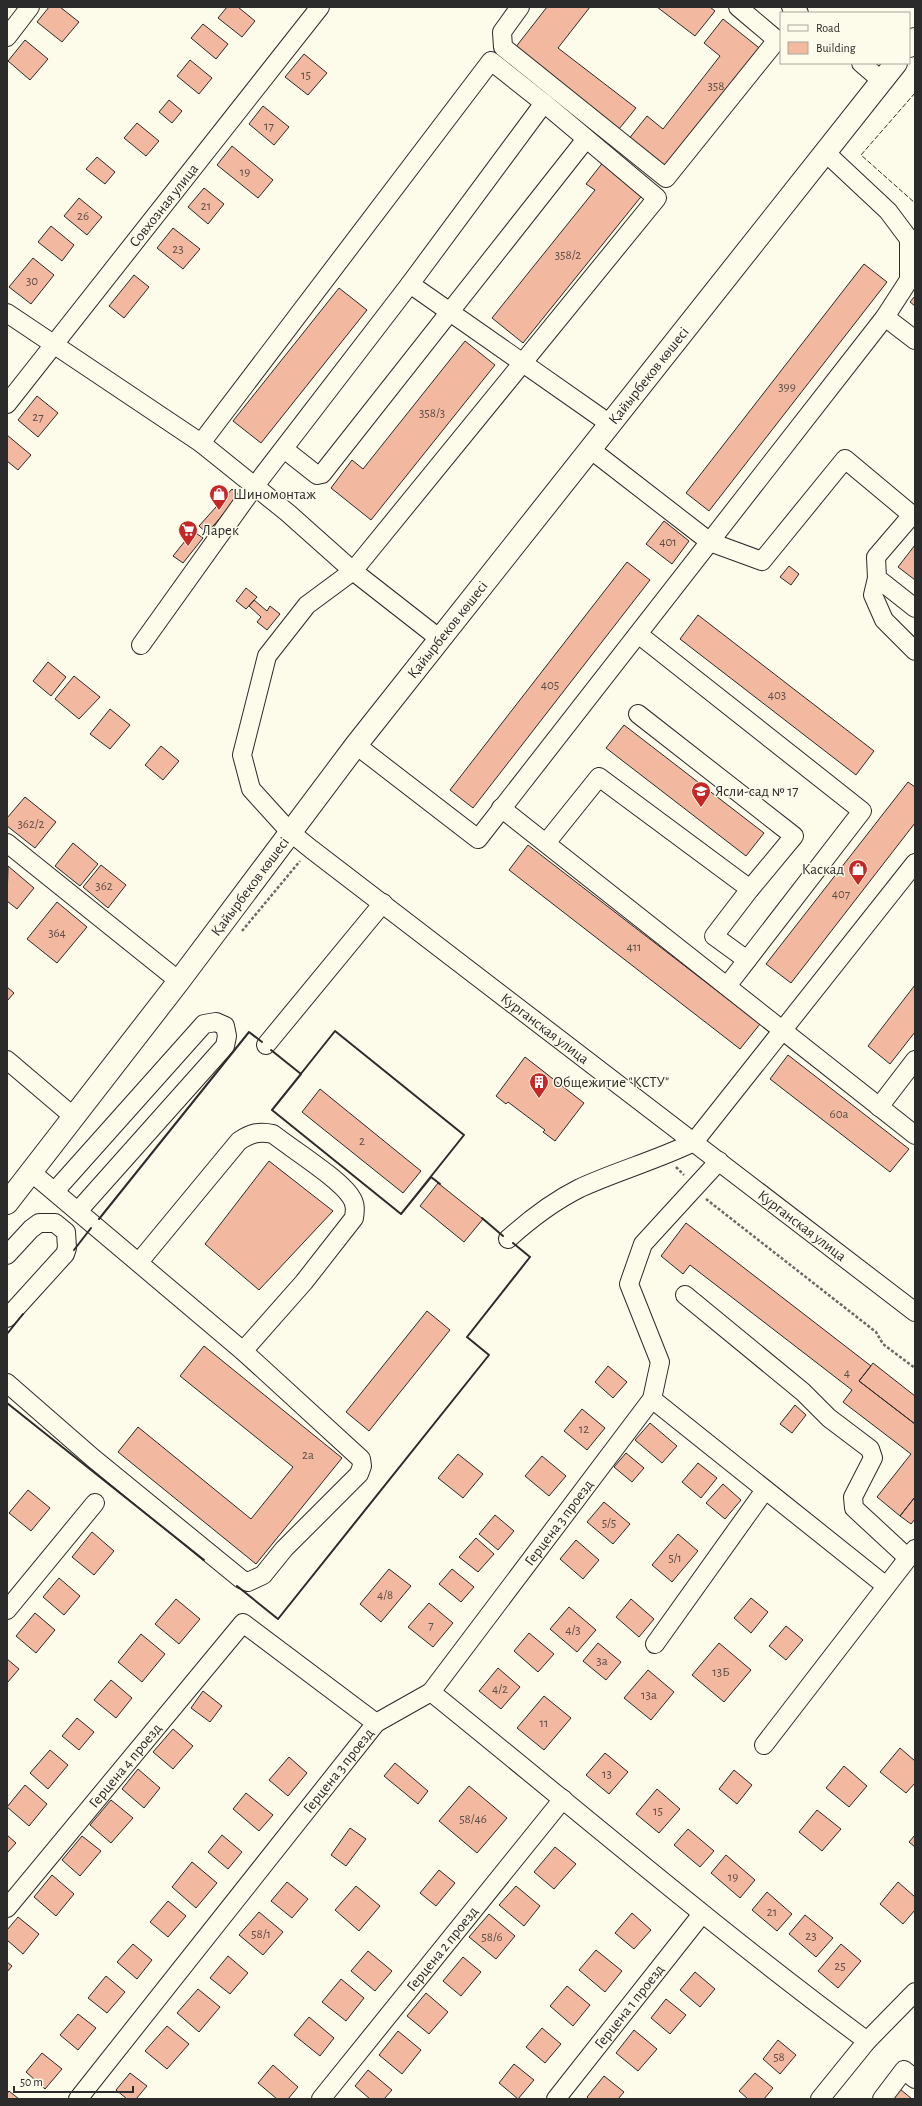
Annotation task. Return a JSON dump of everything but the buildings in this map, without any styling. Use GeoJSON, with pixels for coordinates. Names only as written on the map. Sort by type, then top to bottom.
{"type":"FeatureCollection","features":[{"type":"Feature","properties":{"kind":"main road","name":"Қайырбеков көшесі"},"geometry":{"type":"LineString","coordinates":[[7,1203],[179,981],[356,745],[895,64]]}},
{"type":"Feature","properties":{"kind":"street"},"geometry":{"type":"LineString","coordinates":[[7,37],[30,7]]}},
{"type":"Feature","properties":{"kind":"street","name":"Совхозная улица"},"geometry":{"type":"LineString","coordinates":[[7,404],[320,7]]}},
{"type":"Feature","properties":{"kind":"street"},"geometry":{"type":"LineString","coordinates":[[520,7],[502,32],[503,47],[666,178],[779,40],[738,7]]}},
{"type":"Feature","properties":{"kind":"street"},"geometry":{"type":"LineString","coordinates":[[201,443],[491,61],[586,139],[322,474],[317,474],[284,448]]}},
{"type":"Feature","properties":{"kind":"street"},"geometry":{"type":"LineString","coordinates":[[862,64],[882,81]]}},
{"type":"Feature","properties":{"kind":"street"},"geometry":{"type":"LineString","coordinates":[[141,645],[254,486],[410,284],[544,103]]}},
{"type":"Feature","properties":{"kind":"street","name":"Курганская улица"},"geometry":{"type":"LineString","coordinates":[[586,139],[657,198],[353,571],[307,604],[267,656],[242,755],[251,789],[290,832],[915,1312]]}},
{"type":"Feature","properties":{"kind":"street"},"geometry":{"type":"LineString","coordinates":[[356,745],[478,839],[885,317],[910,280],[909,239],[888,211],[825,152]]}},
{"type":"Feature","properties":{"kind":"street"},"geometry":{"type":"LineString","coordinates":[[410,284],[610,424]]}},
{"type":"Feature","properties":{"kind":"street"},"geometry":{"type":"LineString","coordinates":[[7,313],[55,343],[201,443],[288,513],[353,571],[440,639]]}},
{"type":"Feature","properties":{"kind":"street"},"geometry":{"type":"LineString","coordinates":[[885,317],[915,340]]}},
{"type":"Feature","properties":{"kind":"street"},"geometry":{"type":"LineString","coordinates":[[590,449],[710,542],[762,562],[845,459],[914,516],[876,557],[877,578],[872,595],[884,620],[915,651]]}},
{"type":"Feature","properties":{"kind":"street"},"geometry":{"type":"LineString","coordinates":[[877,578],[915,608]]}},
{"type":"Feature","properties":{"kind":"street"},"geometry":{"type":"LineString","coordinates":[[638,634],[862,811],[726,986]]}},
{"type":"Feature","properties":{"kind":"street"},"geometry":{"type":"LineString","coordinates":[[638,714],[794,836],[750,889],[714,936],[747,960]]}},
{"type":"Feature","properties":{"kind":"street"},"geometry":{"type":"LineString","coordinates":[[546,844],[599,777],[750,889]]}},
{"type":"Feature","properties":{"kind":"street"},"geometry":{"type":"LineString","coordinates":[[502,808],[915,1135]]}},
{"type":"Feature","properties":{"kind":"street"},"geometry":{"type":"LineString","coordinates":[[7,843],[179,981]]}},
{"type":"Feature","properties":{"kind":"street"},"geometry":{"type":"LineString","coordinates":[[508,1239],[530,1220],[579,1189],[666,1156],[694,1142],[915,863]]}},
{"type":"Feature","properties":{"kind":"street"},"geometry":{"type":"LineString","coordinates":[[266,1045],[383,903]]}},
{"type":"Feature","properties":{"kind":"street"},"geometry":{"type":"LineString","coordinates":[[55,1192],[204,1024],[216,1022],[225,1026],[227,1036],[225,1046],[78,1211]]}},
{"type":"Feature","properties":{"kind":"street"},"geometry":{"type":"LineString","coordinates":[[7,1060],[74,1117]]}},
{"type":"Feature","properties":{"kind":"street"},"geometry":{"type":"LineString","coordinates":[[879,1107],[915,1060]]}},
{"type":"Feature","properties":{"kind":"street"},"geometry":{"type":"LineString","coordinates":[[139,1262],[239,1141],[251,1133],[262,1132],[273,1134],[334,1180],[351,1196],[355,1206],[354,1218],[304,1282],[243,1351]]}},
{"type":"Feature","properties":{"kind":"street"},"geometry":{"type":"LineString","coordinates":[[719,1161],[643,1244],[629,1284],[660,1362],[652,1399],[886,1586]]}},
{"type":"Feature","properties":{"kind":"street"},"geometry":{"type":"LineString","coordinates":[[7,1383],[93,1458],[241,1579],[248,1582],[263,1575],[284,1549],[359,1474],[362,1466],[361,1459],[243,1351],[31,1172]]}},
{"type":"Feature","properties":{"kind":"street"},"geometry":{"type":"LineString","coordinates":[[7,1255],[31,1229],[39,1223],[55,1223],[66,1232],[67,1248],[65,1254],[7,1318]]}},
{"type":"Feature","properties":{"kind":"street"},"geometry":{"type":"LineString","coordinates":[[684,1295],[803,1392],[829,1418],[870,1449],[873,1458],[853,1497],[854,1508],[911,1553],[764,1745]]}},
{"type":"Feature","properties":{"kind":"street","name":"Герцена 3 проезд"},"geometry":{"type":"LineString","coordinates":[[78,2099],[376,1724],[431,1692],[652,1399]]}},
{"type":"Feature","properties":{"kind":"street"},"geometry":{"type":"LineString","coordinates":[[655,1644],[765,1490]]}},
{"type":"Feature","properties":{"kind":"street"},"geometry":{"type":"LineString","coordinates":[[7,1610],[95,1503]]}},
{"type":"Feature","properties":{"kind":"street","name":"Герцена 4 проезд"},"geometry":{"type":"LineString","coordinates":[[7,1908],[243,1623],[376,1724]]}},
{"type":"Feature","properties":{"kind":"street"},"geometry":{"type":"LineString","coordinates":[[431,1692],[702,1914],[866,2041]]}},
{"type":"Feature","properties":{"kind":"street","name":"Герцена 2 проезд"},"geometry":{"type":"LineString","coordinates":[[321,2099],[563,1799]]}},
{"type":"Feature","properties":{"kind":"street","name":"Герцена 1 проезд"},"geometry":{"type":"LineString","coordinates":[[556,2099],[702,1914]]}},
{"type":"Feature","properties":{"kind":"street"},"geometry":{"type":"LineString","coordinates":[[820,2099],[866,2041],[915,1992]]}},
{"type":"Feature","properties":{"kind":"street"},"geometry":{"type":"LineString","coordinates":[[882,2099],[904,2070],[915,2079]]}},
{"type":"Feature","properties":{"kind":"path"},"geometry":{"type":"LineString","coordinates":[[666,1156],[708,1202],[876,1332],[883,1344],[915,1368]]}},
{"type":"Feature","properties":{"kind":"fence"},"geometry":{"type":"LineString","coordinates":[[915,93],[861,155],[915,203]]}},
{"type":"Feature","properties":{"kind":"wall"},"geometry":{"type":"LineString","coordinates":[[335,1031],[464,1135],[401,1214],[272,1110],[335,1031]]}},
{"type":"Feature","properties":{"kind":"wall"},"geometry":{"type":"LineString","coordinates":[[99,1219],[249,1032],[262,1042]]}},
{"type":"Feature","properties":{"kind":"wall"},"geometry":{"type":"LineString","coordinates":[[271,1050],[301,1074],[272,1110],[401,1214],[431,1177],[440,1184]]}},
{"type":"Feature","properties":{"kind":"wall"},"geometry":{"type":"LineString","coordinates":[[482,1218],[503,1236]]}},
{"type":"Feature","properties":{"kind":"wall"},"geometry":{"type":"LineString","coordinates":[[74,1250],[91,1228]]}},
{"type":"Feature","properties":{"kind":"wall"},"geometry":{"type":"LineString","coordinates":[[237,1586],[278,1619],[489,1355],[467,1337],[530,1257],[513,1243]]}},
{"type":"Feature","properties":{"kind":"wall"},"geometry":{"type":"LineString","coordinates":[[7,1334],[23,1314]]}},
{"type":"Feature","properties":{"kind":"wall"},"geometry":{"type":"LineString","coordinates":[[7,1403],[204,1560]]}},
{"type":"Feature","properties":{"kind":"place","name":"Шиномонтаж"},"geometry":{"type":"Point","coordinates":[219,511]}},
{"type":"Feature","properties":{"kind":"place","name":"Ларек"},"geometry":{"type":"Point","coordinates":[188,547]}},
{"type":"Feature","properties":{"kind":"place","name":"Ясли-сад № 17"},"geometry":{"type":"Point","coordinates":[701,808]}},
{"type":"Feature","properties":{"kind":"place","name":"Каскад"},"geometry":{"type":"Point","coordinates":[858,886]}},
{"type":"Feature","properties":{"kind":"place","name":"Общежитие \"КСТУ\""},"geometry":{"type":"Point","coordinates":[539,1099]}}]}
